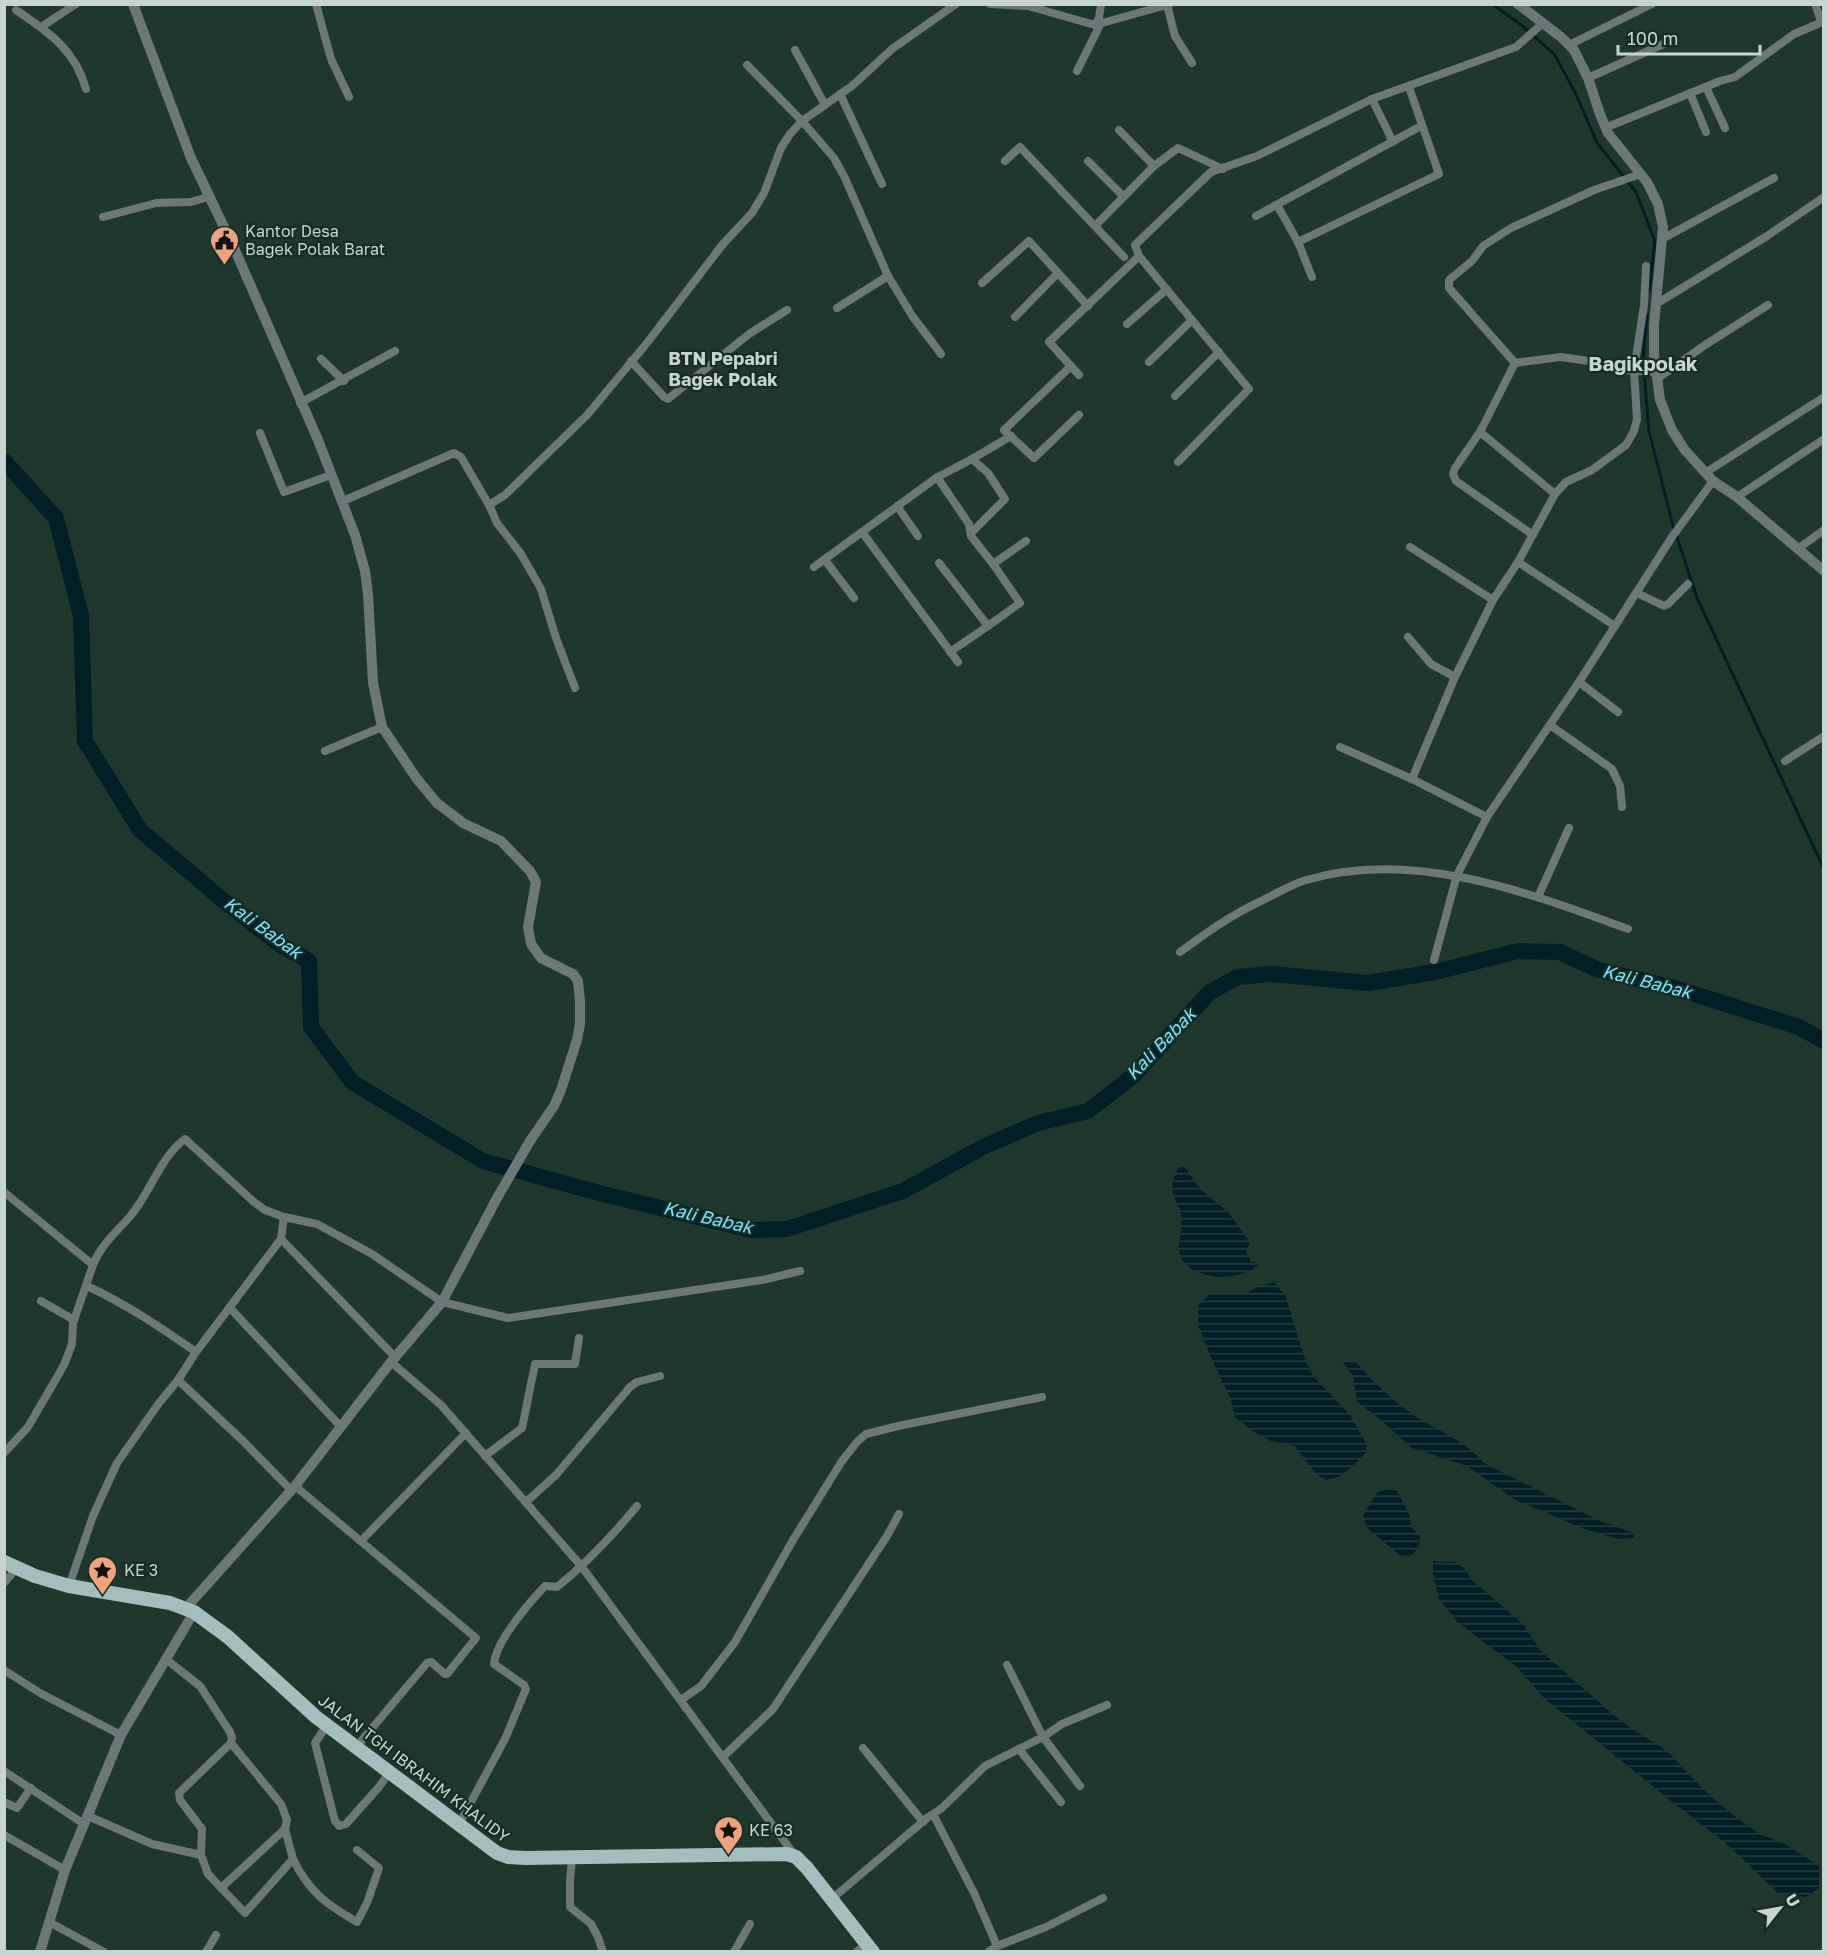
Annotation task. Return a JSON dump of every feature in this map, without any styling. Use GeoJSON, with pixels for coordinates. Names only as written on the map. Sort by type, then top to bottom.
{"type":"FeatureCollection","features":[{"type":"Feature","properties":{"kind":"main road","name":"JALAN TGH IBRAHIM KHALIDY"},"geometry":{"type":"LineString","coordinates":[[10,1565],[69,1586],[151,1600],[190,1610],[228,1636],[327,1725],[497,1853],[508,1857],[778,1854],[796,1857]]}},
{"type":"Feature","properties":{"kind":"main road"},"geometry":{"type":"LineString","coordinates":[[796,1857],[832,1898],[865,1949]]}},
{"type":"Feature","properties":{"kind":"street"},"geometry":{"type":"LineString","coordinates":[[41,27],[76,4]]}},
{"type":"Feature","properties":{"kind":"street"},"geometry":{"type":"LineString","coordinates":[[40,1952],[65,1870],[121,1734],[167,1660],[190,1610],[293,1488],[393,1359],[442,1302],[497,1198],[530,1141],[554,1106],[572,1059],[580,1024],[578,981],[570,971],[541,958],[531,944],[528,927],[536,882],[530,871],[501,841],[463,823],[438,803],[417,779],[382,727],[373,683],[365,572],[343,501],[235,250],[208,197],[133,4]]}},
{"type":"Feature","properties":{"kind":"street"},"geometry":{"type":"LineString","coordinates":[[316,4],[331,59],[349,97]]}},
{"type":"Feature","properties":{"kind":"street"},"geometry":{"type":"LineString","coordinates":[[489,505],[505,495],[588,414],[723,244],[759,205],[784,142],[802,121],[862,77],[892,49],[956,4]]}},
{"type":"Feature","properties":{"kind":"street"},"geometry":{"type":"LineString","coordinates":[[990,4],[1028,6],[1098,25],[1168,5],[1175,36],[1192,63]]}},
{"type":"Feature","properties":{"kind":"street"},"geometry":{"type":"LineString","coordinates":[[1077,71],[1098,25],[1101,4]]}},
{"type":"Feature","properties":{"kind":"street"},"geometry":{"type":"LineString","coordinates":[[1518,4],[1569,45],[1584,67],[1605,128],[1638,176],[1647,182],[1658,204],[1662,217],[1662,239],[1654,336],[1654,374],[1660,400],[1672,430],[1684,449],[1709,477],[1737,497],[1824,571]]}},
{"type":"Feature","properties":{"kind":"street"},"geometry":{"type":"LineString","coordinates":[[1569,45],[1652,4]]}},
{"type":"Feature","properties":{"kind":"street"},"geometry":{"type":"LineString","coordinates":[[1605,128],[1735,77],[1794,34],[1822,20],[1815,4]]}},
{"type":"Feature","properties":{"kind":"street"},"geometry":{"type":"LineString","coordinates":[[16,10],[52,35],[71,56],[81,72],[86,89]]}},
{"type":"Feature","properties":{"kind":"street"},"geometry":{"type":"LineString","coordinates":[[1178,462],[1249,389],[1139,256],[1135,245],[1211,172],[1286,142],[1372,99],[1516,47],[1542,24]]}},
{"type":"Feature","properties":{"kind":"street"},"geometry":{"type":"LineString","coordinates":[[1588,78],[1668,42]]}},
{"type":"Feature","properties":{"kind":"street"},"geometry":{"type":"LineString","coordinates":[[795,50],[825,105]]}},
{"type":"Feature","properties":{"kind":"street"},"geometry":{"type":"LineString","coordinates":[[747,65],[802,121],[839,166],[888,276],[917,322],[941,354]]}},
{"type":"Feature","properties":{"kind":"street"},"geometry":{"type":"LineString","coordinates":[[1298,242],[1439,174],[1409,87]]}},
{"type":"Feature","properties":{"kind":"street"},"geometry":{"type":"LineString","coordinates":[[1706,87],[1725,128]]}},
{"type":"Feature","properties":{"kind":"street"},"geometry":{"type":"LineString","coordinates":[[1690,93],[1706,132]]}},
{"type":"Feature","properties":{"kind":"street"},"geometry":{"type":"LineString","coordinates":[[840,94],[882,184]]}},
{"type":"Feature","properties":{"kind":"street"},"geometry":{"type":"LineString","coordinates":[[1372,99],[1393,142]]}},
{"type":"Feature","properties":{"kind":"street"},"geometry":{"type":"LineString","coordinates":[[1256,216],[1421,126]]}},
{"type":"Feature","properties":{"kind":"street"},"geometry":{"type":"LineString","coordinates":[[1119,130],[1154,166]]}},
{"type":"Feature","properties":{"kind":"street"},"geometry":{"type":"LineString","coordinates":[[1005,161],[1020,147],[1124,257]]}},
{"type":"Feature","properties":{"kind":"street"},"geometry":{"type":"LineString","coordinates":[[1095,226],[1154,166],[1178,148],[1223,169]]}},
{"type":"Feature","properties":{"kind":"street"},"geometry":{"type":"LineString","coordinates":[[1088,161],[1123,196]]}},
{"type":"Feature","properties":{"kind":"street"},"geometry":{"type":"LineString","coordinates":[[1515,363],[1449,288],[1449,280],[1472,261],[1482,246],[1490,240],[1558,205],[1638,176]]}},
{"type":"Feature","properties":{"kind":"street"},"geometry":{"type":"LineString","coordinates":[[1662,239],[1774,178]]}},
{"type":"Feature","properties":{"kind":"street"},"geometry":{"type":"LineString","coordinates":[[103,217],[156,203],[191,202],[208,197]]}},
{"type":"Feature","properties":{"kind":"street"},"geometry":{"type":"LineString","coordinates":[[1656,304],[1824,197]]}},
{"type":"Feature","properties":{"kind":"street"},"geometry":{"type":"LineString","coordinates":[[1277,205],[1298,242],[1312,277]]}},
{"type":"Feature","properties":{"kind":"street"},"geometry":{"type":"LineString","coordinates":[[982,283],[1029,241],[1088,306]]}},
{"type":"Feature","properties":{"kind":"street"},"geometry":{"type":"LineString","coordinates":[[1079,375],[1049,342],[1139,256]]}},
{"type":"Feature","properties":{"kind":"street"},"geometry":{"type":"LineString","coordinates":[[1412,779],[1455,677],[1493,600],[1533,536],[1554,494],[1566,482],[1592,470],[1626,445],[1632,436],[1637,418],[1636,370],[1646,266]]}},
{"type":"Feature","properties":{"kind":"street"},"geometry":{"type":"LineString","coordinates":[[1015,317],[1058,273]]}},
{"type":"Feature","properties":{"kind":"street"},"geometry":{"type":"LineString","coordinates":[[837,308],[888,276]]}},
{"type":"Feature","properties":{"kind":"street"},"geometry":{"type":"LineString","coordinates":[[1127,324],[1167,289]]}},
{"type":"Feature","properties":{"kind":"street"},"geometry":{"type":"LineString","coordinates":[[1515,363],[1561,357],[1654,374],[1768,305]]}},
{"type":"Feature","properties":{"kind":"street"},"geometry":{"type":"LineString","coordinates":[[631,361],[668,399],[749,334],[787,310]]}},
{"type":"Feature","properties":{"kind":"street"},"geometry":{"type":"LineString","coordinates":[[1149,362],[1192,320]]}},
{"type":"Feature","properties":{"kind":"street"},"geometry":{"type":"LineString","coordinates":[[300,403],[344,381],[395,351]]}},
{"type":"Feature","properties":{"kind":"street"},"geometry":{"type":"LineString","coordinates":[[1175,396],[1219,352]]}},
{"type":"Feature","properties":{"kind":"street"},"geometry":{"type":"LineString","coordinates":[[321,359],[344,381]]}},
{"type":"Feature","properties":{"kind":"street"},"geometry":{"type":"LineString","coordinates":[[1515,363],[1480,432],[1455,468],[1454,478],[1533,536]]}},
{"type":"Feature","properties":{"kind":"street"},"geometry":{"type":"LineString","coordinates":[[1071,366],[1004,430],[1034,458],[1079,416]]}},
{"type":"Feature","properties":{"kind":"street"},"geometry":{"type":"LineString","coordinates":[[1434,960],[1457,875],[1487,817],[1579,682],[1709,477],[1824,397]]}},
{"type":"Feature","properties":{"kind":"street"},"geometry":{"type":"LineString","coordinates":[[1480,432],[1554,494]]}},
{"type":"Feature","properties":{"kind":"street"},"geometry":{"type":"LineString","coordinates":[[260,433],[284,492],[331,475]]}},
{"type":"Feature","properties":{"kind":"street"},"geometry":{"type":"LineString","coordinates":[[814,567],[937,477],[1011,436]]}},
{"type":"Feature","properties":{"kind":"street"},"geometry":{"type":"LineString","coordinates":[[1737,497],[1824,440]]}},
{"type":"Feature","properties":{"kind":"street"},"geometry":{"type":"LineString","coordinates":[[343,501],[454,453],[461,457],[497,523],[529,567],[541,589],[575,688]]}},
{"type":"Feature","properties":{"kind":"street"},"geometry":{"type":"LineString","coordinates":[[971,533],[1005,499],[988,473],[972,459]]}},
{"type":"Feature","properties":{"kind":"street"},"geometry":{"type":"LineString","coordinates":[[937,477],[969,524],[971,533],[1020,603],[950,652]]}},
{"type":"Feature","properties":{"kind":"street"},"geometry":{"type":"LineString","coordinates":[[897,506],[918,536]]}},
{"type":"Feature","properties":{"kind":"street"},"geometry":{"type":"LineString","coordinates":[[1799,548],[1824,530]]}},
{"type":"Feature","properties":{"kind":"street"},"geometry":{"type":"LineString","coordinates":[[862,532],[958,662]]}},
{"type":"Feature","properties":{"kind":"street"},"geometry":{"type":"LineString","coordinates":[[993,564],[1026,540]]}},
{"type":"Feature","properties":{"kind":"street"},"geometry":{"type":"LineString","coordinates":[[1410,547],[1493,600]]}},
{"type":"Feature","properties":{"kind":"street"},"geometry":{"type":"LineString","coordinates":[[825,560],[854,598]]}},
{"type":"Feature","properties":{"kind":"street"},"geometry":{"type":"LineString","coordinates":[[1518,562],[1615,626]]}},
{"type":"Feature","properties":{"kind":"street"},"geometry":{"type":"LineString","coordinates":[[939,563],[988,626]]}},
{"type":"Feature","properties":{"kind":"street"},"geometry":{"type":"LineString","coordinates":[[1637,593],[1664,606],[1688,584]]}},
{"type":"Feature","properties":{"kind":"street"},"geometry":{"type":"LineString","coordinates":[[1408,637],[1431,664],[1455,677]]}},
{"type":"Feature","properties":{"kind":"street"},"geometry":{"type":"LineString","coordinates":[[1579,682],[1618,712]]}},
{"type":"Feature","properties":{"kind":"street"},"geometry":{"type":"LineString","coordinates":[[1550,725],[1612,769],[1620,786],[1622,807]]}},
{"type":"Feature","properties":{"kind":"street"},"geometry":{"type":"LineString","coordinates":[[325,751],[382,727]]}},
{"type":"Feature","properties":{"kind":"street"},"geometry":{"type":"LineString","coordinates":[[1785,760],[1824,736]]}},
{"type":"Feature","properties":{"kind":"street"},"geometry":{"type":"LineString","coordinates":[[1340,747],[1412,779],[1487,817]]}},
{"type":"Feature","properties":{"kind":"street"},"geometry":{"type":"LineString","coordinates":[[1538,897],[1569,828]]}},
{"type":"Feature","properties":{"kind":"street"},"geometry":{"type":"LineString","coordinates":[[1180,952],[1233,916],[1305,880],[1361,870],[1457,875],[1538,897],[1629,929]]}},
{"type":"Feature","properties":{"kind":"street"},"geometry":{"type":"LineString","coordinates":[[4,1453],[28,1427],[64,1365],[72,1344],[74,1320],[97,1255],[133,1213],[164,1163],[185,1139],[254,1202],[266,1210],[317,1224],[372,1254],[442,1302],[508,1318],[762,1280],[800,1271]]}},
{"type":"Feature","properties":{"kind":"street"},"geometry":{"type":"LineString","coordinates":[[4,1192],[93,1265]]}},
{"type":"Feature","properties":{"kind":"street"},"geometry":{"type":"LineString","coordinates":[[69,1586],[93,1516],[117,1462],[281,1239],[284,1216]]}},
{"type":"Feature","properties":{"kind":"street"},"geometry":{"type":"LineString","coordinates":[[281,1239],[393,1359],[441,1405],[582,1567],[796,1857]]}},
{"type":"Feature","properties":{"kind":"street"},"geometry":{"type":"LineString","coordinates":[[87,1286],[140,1314],[196,1352]]}},
{"type":"Feature","properties":{"kind":"street"},"geometry":{"type":"LineString","coordinates":[[41,1301],[74,1320]]}},
{"type":"Feature","properties":{"kind":"street"},"geometry":{"type":"LineString","coordinates":[[230,1308],[341,1427]]}},
{"type":"Feature","properties":{"kind":"street"},"geometry":{"type":"LineString","coordinates":[[485,1456],[522,1428],[535,1364],[575,1364],[579,1338]]}},
{"type":"Feature","properties":{"kind":"street"},"geometry":{"type":"LineString","coordinates":[[526,1502],[556,1475],[630,1387],[638,1382],[660,1376]]}},
{"type":"Feature","properties":{"kind":"street"},"geometry":{"type":"LineString","coordinates":[[178,1380],[293,1488],[361,1541],[476,1638],[447,1674],[431,1662],[427,1663],[357,1746]]}},
{"type":"Feature","properties":{"kind":"street"},"geometry":{"type":"LineString","coordinates":[[681,1700],[701,1686],[735,1642],[815,1505],[843,1461],[866,1434],[1042,1397]]}},
{"type":"Feature","properties":{"kind":"street"},"geometry":{"type":"LineString","coordinates":[[361,1541],[466,1433]]}},
{"type":"Feature","properties":{"kind":"street"},"geometry":{"type":"LineString","coordinates":[[459,1824],[505,1739],[526,1689],[524,1685],[494,1664],[504,1640],[522,1612],[545,1586],[557,1587],[582,1567],[606,1544],[637,1506]]}},
{"type":"Feature","properties":{"kind":"street"},"geometry":{"type":"LineString","coordinates":[[723,1757],[773,1709],[887,1536],[899,1514]]}},
{"type":"Feature","properties":{"kind":"street"},"geometry":{"type":"LineString","coordinates":[[4,1583],[10,1565]]}},
{"type":"Feature","properties":{"kind":"street"},"geometry":{"type":"LineString","coordinates":[[167,1660],[200,1686],[232,1737],[231,1743],[179,1793],[180,1800],[202,1829],[201,1855],[208,1874],[245,1913],[293,1859]]}},
{"type":"Feature","properties":{"kind":"street"},"geometry":{"type":"LineString","coordinates":[[1007,1665],[1043,1737],[1080,1786]]}},
{"type":"Feature","properties":{"kind":"street"},"geometry":{"type":"LineString","coordinates":[[4,1670],[40,1693],[121,1734]]}},
{"type":"Feature","properties":{"kind":"street"},"geometry":{"type":"LineString","coordinates":[[832,1898],[960,1792],[985,1766],[1043,1737],[1062,1724],[1107,1705]]}},
{"type":"Feature","properties":{"kind":"street"},"geometry":{"type":"LineString","coordinates":[[327,1725],[315,1743],[335,1821],[339,1826],[346,1824],[390,1772]]}},
{"type":"Feature","properties":{"kind":"street"},"geometry":{"type":"LineString","coordinates":[[231,1743],[281,1804],[287,1820],[285,1829],[293,1859],[314,1893],[327,1905],[357,1922],[368,1903],[379,1868],[357,1850]]}},
{"type":"Feature","properties":{"kind":"street"},"geometry":{"type":"LineString","coordinates":[[863,1748],[923,1822]]}},
{"type":"Feature","properties":{"kind":"street"},"geometry":{"type":"LineString","coordinates":[[1018,1749],[1061,1802]]}},
{"type":"Feature","properties":{"kind":"street"},"geometry":{"type":"LineString","coordinates":[[4,1771],[86,1820],[152,1844],[201,1855]]}},
{"type":"Feature","properties":{"kind":"street"},"geometry":{"type":"LineString","coordinates":[[4,1802],[17,1808],[31,1788]]}},
{"type":"Feature","properties":{"kind":"street"},"geometry":{"type":"LineString","coordinates":[[933,1814],[975,1895],[997,1947]]}},
{"type":"Feature","properties":{"kind":"street"},"geometry":{"type":"LineString","coordinates":[[221,1888],[285,1829]]}},
{"type":"Feature","properties":{"kind":"street"},"geometry":{"type":"LineString","coordinates":[[4,1835],[65,1870]]}},
{"type":"Feature","properties":{"kind":"street"},"geometry":{"type":"LineString","coordinates":[[572,1857],[570,1907],[591,1924],[603,1952]]}},
{"type":"Feature","properties":{"kind":"street"},"geometry":{"type":"LineString","coordinates":[[988,1952],[1103,1899]]}},
{"type":"Feature","properties":{"kind":"street"},"geometry":{"type":"LineString","coordinates":[[49,1922],[104,1952]]}},
{"type":"Feature","properties":{"kind":"street"},"geometry":{"type":"LineString","coordinates":[[734,1952],[750,1924]]}},
{"type":"Feature","properties":{"kind":"street"},"geometry":{"type":"LineString","coordinates":[[206,1952],[216,1935]]}},
{"type":"Feature","properties":{"kind":"water"},"geometry":{"type":"Polygon","coordinates":[[[1179,1166],[1185,1167],[1199,1188],[1228,1212],[1250,1242],[1246,1252],[1251,1262],[1260,1263],[1252,1270],[1242,1274],[1218,1277],[1205,1275],[1186,1264],[1179,1251],[1181,1214],[1172,1188],[1179,1166]]]}},
{"type":"Feature","properties":{"kind":"water"},"geometry":{"type":"Polygon","coordinates":[[[1274,1282],[1285,1295],[1306,1362],[1314,1377],[1350,1415],[1367,1445],[1365,1453],[1351,1468],[1338,1477],[1326,1480],[1315,1473],[1295,1446],[1271,1441],[1235,1417],[1231,1400],[1198,1325],[1198,1306],[1209,1294],[1245,1294],[1274,1282]]]}},
{"type":"Feature","properties":{"kind":"water"},"geometry":{"type":"Polygon","coordinates":[[[1342,1361],[1356,1362],[1379,1387],[1404,1408],[1463,1444],[1484,1463],[1600,1521],[1634,1533],[1634,1538],[1619,1539],[1584,1529],[1514,1499],[1467,1466],[1412,1448],[1357,1402],[1353,1376],[1342,1361]]]}},
{"type":"Feature","properties":{"kind":"water"},"geometry":{"type":"Polygon","coordinates":[[[1390,1489],[1397,1491],[1409,1514],[1411,1527],[1420,1535],[1417,1548],[1408,1558],[1401,1556],[1367,1528],[1363,1515],[1378,1492],[1390,1489]]]}},
{"type":"Feature","properties":{"kind":"water"},"geometry":{"type":"Polygon","coordinates":[[[1433,1561],[1455,1562],[1464,1568],[1474,1582],[1523,1624],[1540,1650],[1610,1712],[1666,1750],[1707,1793],[1734,1816],[1760,1834],[1785,1844],[1819,1866],[1819,1888],[1806,1897],[1779,1894],[1728,1845],[1544,1698],[1517,1667],[1457,1622],[1439,1599],[1433,1575],[1433,1561]]]}},
{"type":"Feature","properties":{"kind":"waterway"},"geometry":{"type":"LineString","coordinates":[[1492,4],[1520,24],[1554,54],[1574,90],[1597,143],[1636,192],[1655,241],[1649,291]]}},
{"type":"Feature","properties":{"kind":"waterway"},"geometry":{"type":"LineString","coordinates":[[1647,315],[1643,359],[1649,431],[1672,522],[1697,598],[1824,869]]}},
{"type":"Feature","properties":{"kind":"waterway","name":"Kali Babak"},"geometry":{"type":"LineString","coordinates":[[4,461],[56,518],[81,616],[85,741],[140,830],[279,944],[309,961],[311,1027],[352,1082],[483,1161],[599,1193],[751,1230],[787,1229],[903,1191],[983,1147],[1038,1123],[1088,1111],[1133,1076],[1210,992],[1238,977],[1272,974],[1368,983],[1435,972],[1518,951],[1560,952],[1598,970],[1675,988],[1799,1027],[1824,1041]]}},
{"type":"Feature","properties":{"kind":"place","name":"Kantor Desa Bagek Polak Barat"},"geometry":{"type":"Point","coordinates":[224,266]}},
{"type":"Feature","properties":{"kind":"place","name":"KE 3"},"geometry":{"type":"Point","coordinates":[103,1596]}},
{"type":"Feature","properties":{"kind":"place","name":"KE 63"},"geometry":{"type":"Point","coordinates":[728,1856]}},
{"type":"Feature","properties":{"kind":"district","name":"Bagikpolak"},"geometry":{"type":"Point","coordinates":[1643,364]}},
{"type":"Feature","properties":{"kind":"district","name":"BTN Pepabri Bagek Polak"},"geometry":{"type":"Point","coordinates":[723,370]}}]}
